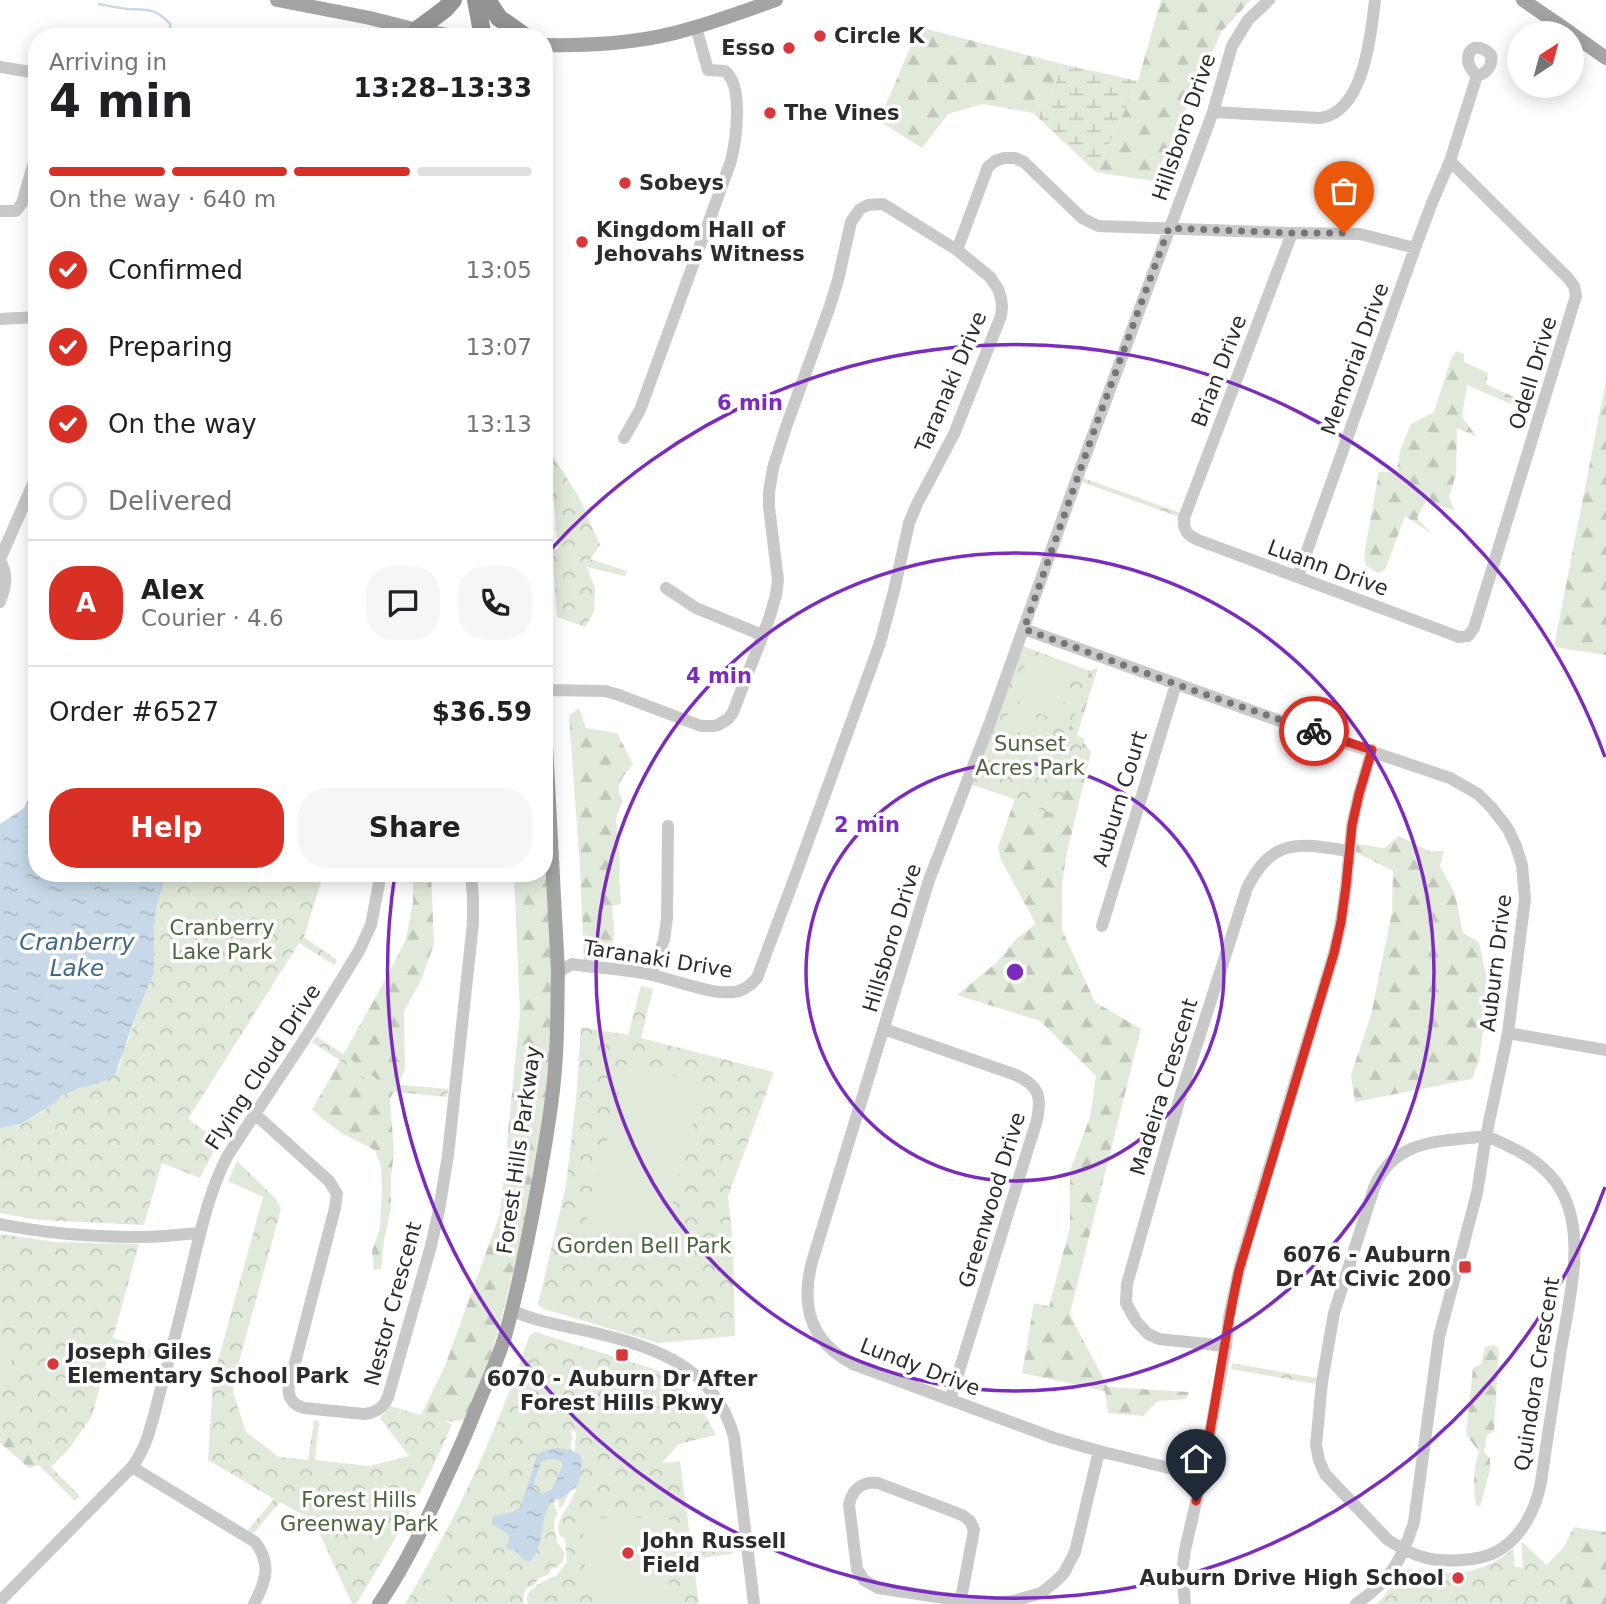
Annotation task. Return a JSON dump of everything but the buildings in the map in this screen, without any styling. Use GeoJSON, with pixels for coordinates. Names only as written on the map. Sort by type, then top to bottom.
{"type":"FeatureCollection","features":[{"type":"Feature","properties":{"kind":"highway"},"geometry":{"type":"LineString","coordinates":[[428,28],[453,0]]}},
{"type":"Feature","properties":{"kind":"highway"},"geometry":{"type":"LineString","coordinates":[[476,0],[481,28]]}},
{"type":"Feature","properties":{"kind":"highway"},"geometry":{"type":"LineString","coordinates":[[487,0],[499,18],[513,28]]}},
{"type":"Feature","properties":{"kind":"main road"},"geometry":{"type":"LineString","coordinates":[[276,0],[370,18],[405,28]]}},
{"type":"Feature","properties":{"kind":"main road"},"geometry":{"type":"LineString","coordinates":[[553,45],[595,44],[667,34],[776,0]]}},
{"type":"Feature","properties":{"kind":"main road"},"geometry":{"type":"LineString","coordinates":[[1523,0],[1553,21]]}},
{"type":"Feature","properties":{"kind":"main road"},"geometry":{"type":"LineString","coordinates":[[1584,43],[1606,58]]}},
{"type":"Feature","properties":{"kind":"main road","name":"Forest Hills Parkway"},"geometry":{"type":"LineString","coordinates":[[379,1604],[419,1536],[454,1462],[507,1330],[522,1274],[555,1068],[558,972],[553,877]]}},
{"type":"Feature","properties":{"kind":"main road","name":"Forest Hills Parkway"},"geometry":{"type":"LineString","coordinates":[[368,1604],[382,1582],[397,1574]]}},
{"type":"Feature","properties":{"kind":"street","name":"Hillsboro Drive"},"geometry":{"type":"LineString","coordinates":[[884,1029],[929,880],[989,724],[1213,112],[1235,41],[1248,20],[1269,0]]}},
{"type":"Feature","properties":{"kind":"street"},"geometry":{"type":"LineString","coordinates":[[1213,112],[1320,118],[1338,111],[1347,101],[1364,67],[1375,0]]}},
{"type":"Feature","properties":{"kind":"street"},"geometry":{"type":"LineString","coordinates":[[624,438],[640,410],[731,161],[736,136],[737,109],[732,79],[725,71],[708,70],[696,27]]}},
{"type":"Feature","properties":{"kind":"street"},"geometry":{"type":"LineString","coordinates":[[0,67],[28,72]]}},
{"type":"Feature","properties":{"kind":"street","name":"Memorial Drive"},"geometry":{"type":"LineString","coordinates":[[1297,576],[1415,248],[1450,161],[1477,76]]}},
{"type":"Feature","properties":{"kind":"street"},"geometry":{"type":"LineString","coordinates":[[957,250],[986,172],[992,163],[1004,158],[1016,158],[1024,162],[1092,224],[1107,227],[1360,234],[1415,248]]}},
{"type":"Feature","properties":{"kind":"street","name":"Odell Drive"},"geometry":{"type":"LineString","coordinates":[[1450,161],[1568,278],[1574,286],[1576,296],[1474,628],[1468,636]]}},
{"type":"Feature","properties":{"kind":"street"},"geometry":{"type":"LineString","coordinates":[[0,211],[16,211],[22,203],[28,183]]}},
{"type":"Feature","properties":{"kind":"street","name":"Taranaki Drive"},"geometry":{"type":"LineString","coordinates":[[553,690],[605,691],[701,726],[713,726],[727,719],[733,712],[773,604],[778,580],[769,507],[771,480],[786,427],[838,280],[851,222],[860,209],[868,205],[883,204],[957,250],[990,277],[1001,298],[1001,316],[954,434],[916,504],[909,523],[880,643],[760,972],[748,987],[730,992],[710,990],[627,970],[572,964],[558,972]]}},
{"type":"Feature","properties":{"kind":"street","name":"Brian Drive"},"geometry":{"type":"LineString","coordinates":[[1184,524],[1292,233]]}},
{"type":"Feature","properties":{"kind":"street"},"geometry":{"type":"LineString","coordinates":[[0,319],[28,317]]}},
{"type":"Feature","properties":{"kind":"street"},"geometry":{"type":"LineString","coordinates":[[0,602],[6,576],[0,559],[28,495]]}},
{"type":"Feature","properties":{"kind":"street","name":"Luann Drive"},"geometry":{"type":"LineString","coordinates":[[1184,524],[1186,532],[1198,540],[1451,635],[1468,636]]}},
{"type":"Feature","properties":{"kind":"street"},"geometry":{"type":"LineString","coordinates":[[666,588],[696,608],[762,635]]}},
{"type":"Feature","properties":{"kind":"street","name":"Auburn Drive"},"geometry":{"type":"LineString","coordinates":[[1024,629],[1266,716],[1450,778],[1467,787],[1492,808],[1514,840],[1522,865],[1525,899],[1508,1033],[1477,1193],[1438,1337],[1414,1522],[1405,1550],[1382,1584],[1356,1604]]}},
{"type":"Feature","properties":{"kind":"street","name":"Auburn Court"},"geometry":{"type":"LineString","coordinates":[[1102,926],[1176,684]]}},
{"type":"Feature","properties":{"kind":"street"},"geometry":{"type":"LineString","coordinates":[[1185,1604],[1182,1571],[1185,1550],[1202,1476],[1239,1270],[1334,953],[1346,886],[1348,851],[1359,794],[1372,750]]}},
{"type":"Feature","properties":{"kind":"street"},"geometry":{"type":"LineString","coordinates":[[651,975],[664,940],[667,918],[668,826]]}},
{"type":"Feature","properties":{"kind":"street","name":"Madeira Crescent"},"geometry":{"type":"LineString","coordinates":[[1226,1346],[1159,1339],[1148,1334],[1126,1304],[1127,1284],[1181,1094],[1247,888],[1265,861],[1283,849],[1307,844],[1348,851]]}},
{"type":"Feature","properties":{"kind":"street","name":"Flying Cloud Drive"},"geometry":{"type":"LineString","coordinates":[[0,1601],[131,1467],[140,1454],[170,1359],[202,1223],[222,1166],[363,943],[371,925],[379,882]]}},
{"type":"Feature","properties":{"kind":"street","name":"Nestor Crescent"},"geometry":{"type":"LineString","coordinates":[[256,1115],[329,1181],[337,1194],[289,1385],[290,1397],[295,1405],[304,1408],[373,1413],[382,1408],[388,1397],[439,1210],[448,1155],[472,935],[472,882]]}},
{"type":"Feature","properties":{"kind":"street","name":"Greenwood Drive"},"geometry":{"type":"LineString","coordinates":[[884,1029],[1016,1076],[1034,1086],[1040,1101],[1037,1120],[950,1400]]}},
{"type":"Feature","properties":{"kind":"street","name":"Lundy Drive"},"geometry":{"type":"LineString","coordinates":[[884,1029],[807,1285],[810,1318],[823,1341],[853,1364],[1054,1438],[1202,1476]]}},
{"type":"Feature","properties":{"kind":"street"},"geometry":{"type":"LineString","coordinates":[[1508,1033],[1606,1049]]}},
{"type":"Feature","properties":{"kind":"street"},"geometry":{"type":"LineString","coordinates":[[1405,1550],[1388,1540],[1328,1479],[1319,1460],[1316,1445],[1322,1382],[1335,1313],[1374,1188],[1387,1165],[1402,1152],[1413,1147],[1486,1136]]}},
{"type":"Feature","properties":{"kind":"street","name":"Quindora Crescent"},"geometry":{"type":"LineString","coordinates":[[1405,1550],[1424,1558],[1439,1559],[1467,1559],[1494,1553],[1519,1532],[1535,1506],[1540,1489],[1571,1286],[1574,1231],[1563,1195],[1547,1172],[1525,1154],[1486,1136]]}},
{"type":"Feature","properties":{"kind":"street"},"geometry":{"type":"LineString","coordinates":[[0,1224],[74,1235],[147,1237],[200,1233]]}},
{"type":"Feature","properties":{"kind":"street"},"geometry":{"type":"LineString","coordinates":[[511,1310],[527,1318],[606,1335],[654,1350],[684,1366],[709,1388],[727,1416],[734,1437],[754,1604]]}},
{"type":"Feature","properties":{"kind":"street"},"geometry":{"type":"LineString","coordinates":[[961,1599],[974,1530],[969,1520],[878,1483],[868,1483],[855,1490],[849,1505],[857,1569],[864,1580],[878,1588],[913,1594],[999,1603],[1041,1593],[1064,1573],[1075,1552],[1099,1451]]}},
{"type":"Feature","properties":{"kind":"street"},"geometry":{"type":"LineString","coordinates":[[131,1467],[255,1542],[261,1552],[266,1572],[254,1604]]}},
{"type":"Feature","properties":{"kind":"green space"},"geometry":{"type":"Polygon","coordinates":[[[1161,0],[1251,0],[1222,31],[1153,181],[1096,172],[1138,81],[1161,0]]]}},
{"type":"Feature","properties":{"kind":"green space"},"geometry":{"type":"Polygon","coordinates":[[[919,27],[1062,64],[1054,88],[1033,113],[983,104],[948,114],[922,148],[879,121],[919,27]]]}},
{"type":"Feature","properties":{"kind":"green space"},"geometry":{"type":"Polygon","coordinates":[[[1062,64],[1138,81],[1096,172],[1033,113],[1054,88],[1062,64]]]}},
{"type":"Feature","properties":{"kind":"green space"},"geometry":{"type":"Polygon","coordinates":[[[1456,351],[1464,354],[1464,362],[1488,373],[1486,384],[1516,398],[1516,406],[1467,385],[1462,417],[1477,437],[1457,428],[1456,475],[1449,497],[1455,511],[1426,501],[1417,518],[1432,534],[1405,516],[1385,570],[1378,573],[1366,566],[1364,555],[1379,472],[1397,472],[1400,451],[1411,424],[1434,412],[1456,351]]]}},
{"type":"Feature","properties":{"kind":"green space"},"geometry":{"type":"Polygon","coordinates":[[[1606,380],[1606,655],[1554,647],[1606,380]]]}},
{"type":"Feature","properties":{"kind":"green space"},"geometry":{"type":"Polygon","coordinates":[[[553,456],[579,497],[600,545],[590,559],[627,571],[625,576],[587,567],[595,588],[594,612],[585,627],[557,617],[553,549],[558,549],[553,456]]]}},
{"type":"Feature","properties":{"kind":"green space"},"geometry":{"type":"Polygon","coordinates":[[[1083,478],[1181,513],[1179,517],[1082,482],[1083,478]]]}},
{"type":"Feature","properties":{"kind":"green space","name":"Sunset Acres Park"},"geometry":{"type":"Polygon","coordinates":[[[1023,646],[1090,671],[1068,732],[1085,739],[1056,815],[973,784],[1023,646]]]}},
{"type":"Feature","properties":{"kind":"green space"},"geometry":{"type":"Polygon","coordinates":[[[1029,653],[1069,669],[1072,676],[1058,720],[1027,709],[1014,696],[1029,653]]]}},
{"type":"Feature","properties":{"kind":"green space"},"geometry":{"type":"Polygon","coordinates":[[[1098,667],[1077,735],[1091,752],[1066,857],[1062,884],[1062,930],[1095,1002],[1141,1029],[1070,1313],[1108,1387],[1189,1392],[1186,1399],[1158,1401],[1143,1416],[1108,1413],[1105,1391],[1022,1373],[1034,1303],[1049,1307],[1070,1226],[1070,1171],[1090,1117],[1096,1076],[1040,1021],[957,995],[996,963],[1017,938],[1036,924],[1001,860],[998,847],[1015,799],[972,785],[982,757],[1069,680],[1098,667]]]}},
{"type":"Feature","properties":{"kind":"green space"},"geometry":{"type":"Polygon","coordinates":[[[579,708],[586,728],[617,733],[633,764],[619,786],[623,800],[616,818],[621,904],[612,906],[612,958],[584,960],[569,716],[579,708]]]}},
{"type":"Feature","properties":{"kind":"green space"},"geometry":{"type":"Polygon","coordinates":[[[1010,708],[1043,720],[1037,739],[1004,727],[1010,708]]]}},
{"type":"Feature","properties":{"kind":"green space"},"geometry":{"type":"Polygon","coordinates":[[[1399,836],[1431,852],[1444,851],[1440,866],[1455,894],[1463,933],[1479,942],[1489,990],[1479,1061],[1472,1079],[1355,1102],[1351,1075],[1371,1015],[1392,912],[1393,871],[1355,852],[1357,844],[1384,848],[1399,836]]]}},
{"type":"Feature","properties":{"kind":"green space","name":"Cranberry Lake Park"},"geometry":{"type":"Polygon","coordinates":[[[164,882],[321,882],[304,937],[337,960],[334,965],[299,943],[188,1119],[219,1141],[200,1178],[162,1163],[144,1225],[39,1220],[0,1213],[0,1128],[23,1123],[48,1108],[61,1096],[119,1068],[138,1010],[154,973],[157,905],[164,882]]]}},
{"type":"Feature","properties":{"kind":"green space"},"geometry":{"type":"Polygon","coordinates":[[[413,882],[431,882],[434,944],[421,980],[404,1011],[405,1070],[390,1099],[394,1152],[391,1208],[381,1269],[374,1270],[372,1251],[380,1228],[382,1188],[381,1167],[375,1150],[341,1133],[312,1110],[406,939],[413,902],[413,882]]]}},
{"type":"Feature","properties":{"kind":"green space"},"geometry":{"type":"Polygon","coordinates":[[[514,882],[550,882],[553,1051],[538,1178],[488,1368],[468,1420],[444,1422],[421,1415],[445,1366],[500,1214],[520,1013],[514,882]]]}},
{"type":"Feature","properties":{"kind":"green space","name":"Gorden Bell Park"},"geometry":{"type":"Polygon","coordinates":[[[641,986],[653,989],[641,1038],[774,1072],[728,1196],[733,1244],[735,1336],[658,1343],[538,1305],[566,1185],[581,1027],[628,1035],[641,986]]]}},
{"type":"Feature","properties":{"kind":"green space"},"geometry":{"type":"Polygon","coordinates":[[[316,1036],[381,1083],[448,1089],[447,1097],[376,1090],[350,1067],[312,1042],[316,1036]]]}},
{"type":"Feature","properties":{"kind":"green space"},"geometry":{"type":"Polygon","coordinates":[[[626,1064],[702,1083],[660,1254],[583,1235],[626,1064]]]}},
{"type":"Feature","properties":{"kind":"green space","name":"Forest Hills Greenway Park"},"geometry":{"type":"Polygon","coordinates":[[[237,1161],[276,1199],[281,1209],[233,1392],[246,1432],[279,1457],[308,1460],[314,1420],[319,1421],[315,1460],[369,1466],[409,1456],[380,1418],[390,1406],[452,1424],[408,1516],[356,1604],[352,1604],[314,1521],[280,1502],[253,1534],[248,1530],[274,1499],[208,1460],[213,1379],[263,1197],[228,1181],[237,1161]]]}},
{"type":"Feature","properties":{"kind":"green space","name":"Joseph Giles Elementary School Park"},"geometry":{"type":"Polygon","coordinates":[[[0,1234],[56,1242],[139,1244],[113,1338],[152,1350],[150,1358],[111,1347],[92,1416],[68,1450],[51,1467],[80,1496],[75,1501],[0,1427],[0,1234]]]}},
{"type":"Feature","properties":{"kind":"green space"},"geometry":{"type":"Polygon","coordinates":[[[535,1332],[654,1369],[681,1385],[702,1409],[716,1435],[679,1444],[662,1463],[680,1461],[692,1552],[731,1547],[732,1554],[693,1559],[699,1604],[528,1604],[529,1592],[556,1576],[567,1562],[565,1539],[560,1536],[558,1530],[560,1519],[576,1492],[576,1433],[572,1429],[571,1489],[562,1507],[558,1507],[557,1499],[553,1504],[558,1513],[554,1528],[557,1542],[564,1554],[563,1561],[525,1590],[524,1604],[405,1604],[442,1539],[490,1440],[529,1336],[535,1332]]]}},
{"type":"Feature","properties":{"kind":"green space"},"geometry":{"type":"Polygon","coordinates":[[[1485,1347],[1498,1347],[1499,1354],[1494,1431],[1487,1435],[1484,1452],[1490,1458],[1490,1470],[1480,1506],[1476,1506],[1474,1472],[1479,1452],[1466,1434],[1473,1368],[1481,1364],[1485,1347]]]}},
{"type":"Feature","properties":{"kind":"green space"},"geometry":{"type":"Polygon","coordinates":[[[0,1352],[13,1355],[3,1394],[0,1393],[0,1352]]]}},
{"type":"Feature","properties":{"kind":"green space"},"geometry":{"type":"Polygon","coordinates":[[[1232,1363],[1316,1378],[1315,1384],[1231,1369],[1232,1363]]]}},
{"type":"Feature","properties":{"kind":"green space"},"geometry":{"type":"Polygon","coordinates":[[[0,1411],[49,1462],[29,1468],[0,1443],[0,1411]]]}},
{"type":"Feature","properties":{"kind":"green space","name":"John Russell Field"},"geometry":{"type":"Polygon","coordinates":[[[663,1517],[676,1522],[677,1534],[666,1604],[622,1604],[608,1600],[598,1592],[586,1570],[583,1544],[585,1518],[663,1517]]]}},
{"type":"Feature","properties":{"kind":"green space"},"geometry":{"type":"Polygon","coordinates":[[[1574,1527],[1606,1532],[1606,1604],[1516,1604],[1496,1564],[1542,1570],[1564,1547],[1574,1527]]]}},
{"type":"Feature","properties":{"kind":"green space"},"geometry":{"type":"Polygon","coordinates":[[[1521,1541],[1554,1572],[1575,1548],[1567,1604],[1526,1604],[1521,1541]]]}},
{"type":"Feature","properties":{"kind":"green space","name":"Auburn Drive High School"},"geometry":{"type":"Polygon","coordinates":[[[1513,1549],[1518,1604],[1377,1604],[1407,1569],[1464,1572],[1490,1564],[1513,1549]]]}},
{"type":"Feature","properties":{"kind":"green space"},"geometry":{"type":"Polygon","coordinates":[[[445,1565],[458,1571],[443,1604],[421,1604],[423,1588],[440,1574],[445,1565]]]}},
{"type":"Feature","properties":{"kind":"water","name":"Cranberry Lake"},"geometry":{"type":"Polygon","coordinates":[[[28,799],[28,882],[164,882],[154,928],[154,973],[116,1072],[107,1080],[61,1096],[55,1103],[21,1124],[0,1128],[0,824],[24,808],[28,799]]]}},
{"type":"Feature","properties":{"kind":"water"},"geometry":{"type":"Polygon","coordinates":[[[558,1448],[580,1455],[582,1462],[578,1485],[551,1503],[545,1514],[536,1553],[532,1560],[525,1561],[514,1550],[506,1548],[509,1535],[492,1524],[492,1520],[494,1516],[513,1512],[521,1507],[537,1455],[545,1450],[558,1448]],[[549,1459],[541,1462],[534,1489],[542,1494],[552,1489],[563,1465],[560,1460],[549,1459]]]}},
{"type":"Feature","properties":{"kind":"waterway"},"geometry":{"type":"LineString","coordinates":[[99,4],[156,12],[170,24],[170,28]]}},
{"type":"Feature","properties":{"kind":"way so far"},"geometry":{"type":"LineString","coordinates":[[1314,731],[1024,629],[1169,228],[1344,233]]}},
{"type":"Feature","properties":{"kind":"place","name":"Circle K"},"geometry":{"type":"Point","coordinates":[820,36]}},
{"type":"Feature","properties":{"kind":"place","name":"Esso"},"geometry":{"type":"Point","coordinates":[789,48]}},
{"type":"Feature","properties":{"kind":"place","name":"The Vines"},"geometry":{"type":"Point","coordinates":[770,113]}},
{"type":"Feature","properties":{"kind":"place","name":"Sobeys"},"geometry":{"type":"Point","coordinates":[625,183]}},
{"type":"Feature","properties":{"kind":"place","name":"Kingdom Hall of Jehovahs Witness"},"geometry":{"type":"Point","coordinates":[582,242]}},
{"type":"Feature","properties":{"kind":"place","name":"6076 - Auburn Dr At Civic 200"},"geometry":{"type":"Point","coordinates":[1465,1267]}},
{"type":"Feature","properties":{"kind":"place","name":"6070 - Auburn Dr After Forest Hills Pkwy"},"geometry":{"type":"Point","coordinates":[622,1355]}},
{"type":"Feature","properties":{"kind":"place","name":"Joseph Giles Elementary School Park"},"geometry":{"type":"Point","coordinates":[53,1364]}},
{"type":"Feature","properties":{"kind":"place","name":"John Russell Field"},"geometry":{"type":"Point","coordinates":[628,1553]}},
{"type":"Feature","properties":{"kind":"place","name":"Auburn Drive High School"},"geometry":{"type":"Point","coordinates":[1458,1578]}},
{"type":"Feature","properties":{"kind":"route"},"geometry":{"type":"LineString","coordinates":[[1196,1501],[1239,1270],[1334,953],[1341,922],[1352,825],[1372,750],[1314,731]]}}]}
